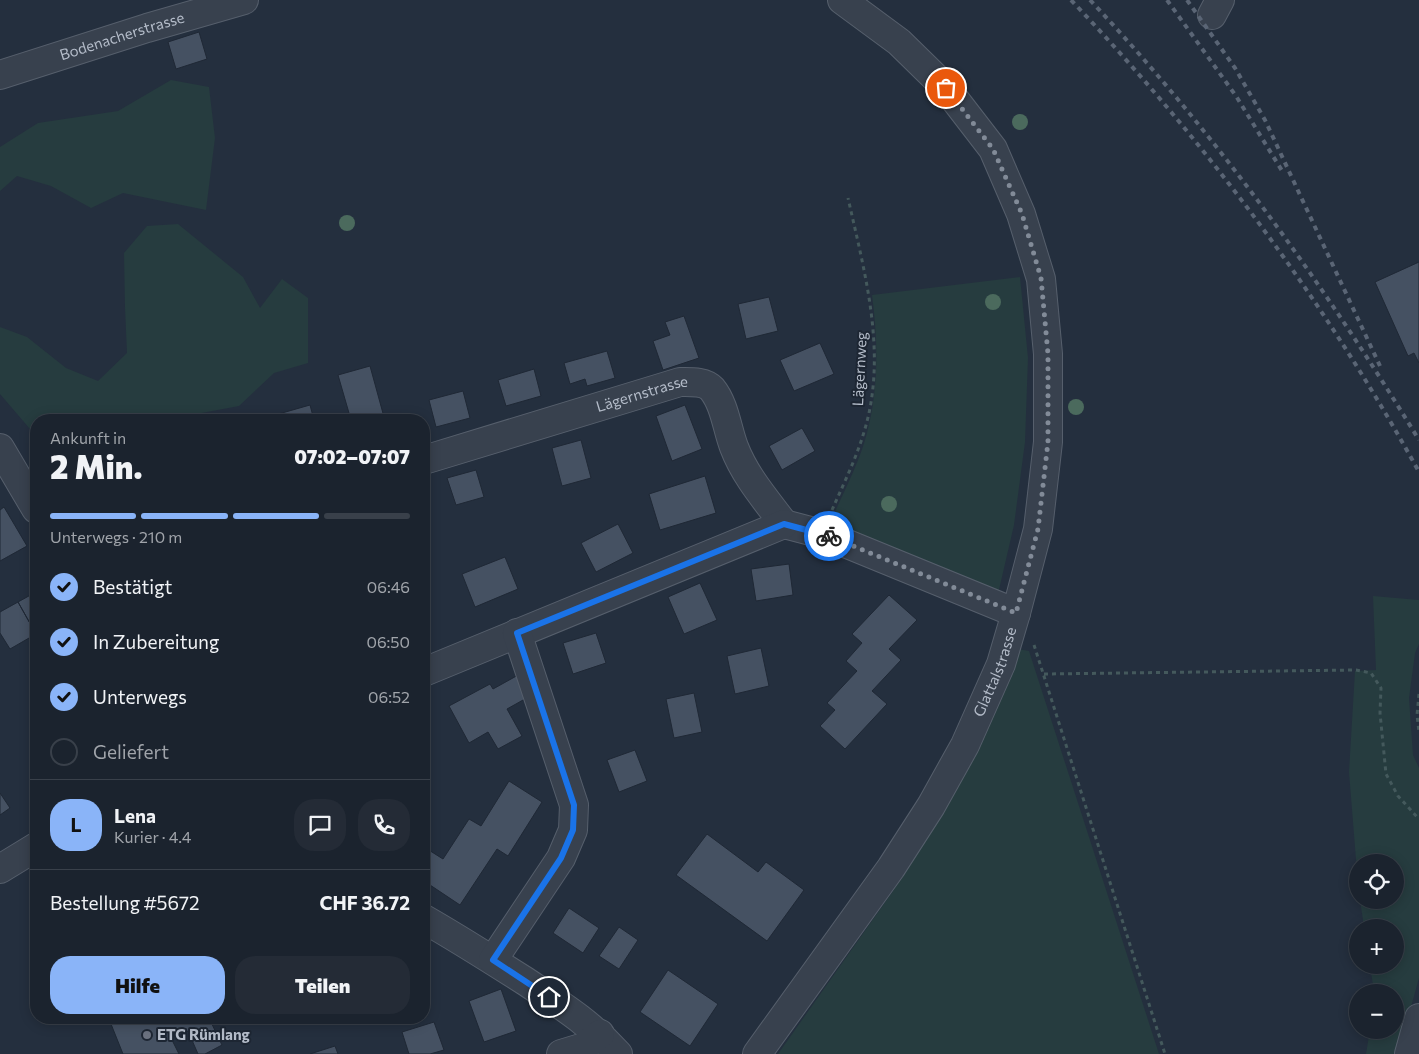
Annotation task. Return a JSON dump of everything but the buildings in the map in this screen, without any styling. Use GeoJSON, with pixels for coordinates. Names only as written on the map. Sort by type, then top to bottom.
{"type":"FeatureCollection","features":[{"type":"Feature","properties":{"kind":"street","name":"Bodenacherstrasse"},"geometry":{"type":"LineString","coordinates":[[0,75],[147,28],[244,0]]}},
{"type":"Feature","properties":{"kind":"street","name":"Glattalstrasse"},"geometry":{"type":"LineString","coordinates":[[757,1054],[891,868],[931,806],[965,745],[1001,664],[1016,613],[1038,529],[1048,442],[1048,354],[1041,278],[1022,214],[993,149],[946,88],[899,42],[842,0]]}},
{"type":"Feature","properties":{"kind":"street","name":"Lägernstrasse"},"geometry":{"type":"LineString","coordinates":[[430,458],[680,382],[697,382],[712,388],[719,402],[734,448],[746,472],[784,524]]}},
{"type":"Feature","properties":{"kind":"street"},"geometry":{"type":"LineString","coordinates":[[2,456],[30,499]]}},
{"type":"Feature","properties":{"kind":"street"},"geometry":{"type":"LineString","coordinates":[[430,669],[784,524],[822,534],[1016,613]]}},
{"type":"Feature","properties":{"kind":"street"},"geometry":{"type":"LineString","coordinates":[[493,960],[561,858],[573,830],[574,805],[517,633]]}},
{"type":"Feature","properties":{"kind":"street"},"geometry":{"type":"LineString","coordinates":[[0,869],[30,851]]}},
{"type":"Feature","properties":{"kind":"street"},"geometry":{"type":"LineString","coordinates":[[430,922],[473,947],[578,1015],[600,1034],[618,1054]]}},
{"type":"Feature","properties":{"kind":"street"},"geometry":{"type":"LineString","coordinates":[[1409,1054],[1419,1018]]}},
{"type":"Feature","properties":{"kind":"street"},"geometry":{"type":"LineString","coordinates":[[561,1054],[584,1047],[600,1034]]}},
{"type":"Feature","properties":{"kind":"path","name":"Lägernweg"},"geometry":{"type":"LineString","coordinates":[[822,534],[865,432],[872,401],[874,329],[870,300],[848,198]]}},
{"type":"Feature","properties":{"kind":"path"},"geometry":{"type":"LineString","coordinates":[[1016,613],[1030,633],[1044,674],[1164,1054]]}},
{"type":"Feature","properties":{"kind":"path"},"geometry":{"type":"LineString","coordinates":[[1044,674],[1356,670],[1371,673],[1381,688],[1380,713],[1386,774],[1398,796],[1419,819]]}},
{"type":"Feature","properties":{"kind":"path"},"geometry":{"type":"LineString","coordinates":[[1419,694],[1417,715],[1419,732]]}},
{"type":"Feature","properties":{"kind":"green space"},"geometry":{"type":"Polygon","coordinates":[[[171,80],[209,87],[215,138],[206,210],[123,193],[91,208],[51,186],[17,176],[0,191],[0,147],[38,123],[118,111],[171,80]]]}},
{"type":"Feature","properties":{"kind":"green space"},"geometry":{"type":"Polygon","coordinates":[[[178,224],[243,277],[260,308],[282,279],[308,298],[308,363],[274,373],[239,406],[196,414],[30,414],[30,429],[0,394],[0,327],[27,337],[66,368],[98,381],[127,353],[124,253],[147,226],[178,224]]]}},
{"type":"Feature","properties":{"kind":"green space"},"geometry":{"type":"Polygon","coordinates":[[[1020,277],[1028,358],[1025,442],[1014,525],[998,594],[829,525],[860,456],[871,416],[876,364],[872,295],[1020,277]]]}},
{"type":"Feature","properties":{"kind":"green space"},"geometry":{"type":"Polygon","coordinates":[[[1373,596],[1419,600],[1419,644],[1415,653],[1409,698],[1413,755],[1419,768],[1419,978],[1404,1032],[1404,984],[1373,984],[1371,974],[1404,974],[1404,919],[1363,919],[1361,909],[1404,909],[1404,854],[1356,854],[1349,772],[1355,671],[1376,670],[1373,596]]]}},
{"type":"Feature","properties":{"kind":"green space"},"geometry":{"type":"Polygon","coordinates":[[[1018,649],[1029,651],[1159,1054],[778,1054],[893,891],[942,808],[1018,649]]]}},
{"type":"Feature","properties":{"kind":"green space"},"geometry":{"type":"Polygon","coordinates":[[[1368,1039],[1402,1039],[1398,1054],[1366,1054],[1368,1039]]]}},
{"type":"Feature","properties":{"kind":"railway"},"geometry":{"type":"LineString","coordinates":[[1071,0],[1169,109],[1260,225],[1344,346],[1383,408],[1419,472]]}},
{"type":"Feature","properties":{"kind":"railway"},"geometry":{"type":"LineString","coordinates":[[1090,0],[1181,103],[1266,211],[1345,324],[1419,440]]}},
{"type":"Feature","properties":{"kind":"railway"},"geometry":{"type":"LineString","coordinates":[[1167,0],[1236,96],[1284,174]]}},
{"type":"Feature","properties":{"kind":"railway"},"geometry":{"type":"LineString","coordinates":[[1187,0],[1235,68],[1265,120],[1380,366]]}},
{"type":"Feature","properties":{"kind":"way so far"},"geometry":{"type":"LineString","coordinates":[[829,536],[1016,613],[1038,529],[1048,442],[1048,354],[1041,278],[1022,214],[993,149],[946,88]]}},
{"type":"Feature","properties":{"kind":"place","name":"ETG Rümlang"},"geometry":{"type":"Point","coordinates":[147,1035]}},
{"type":"Feature","properties":{"kind":"route"},"geometry":{"type":"LineString","coordinates":[[549,997],[493,960],[561,858],[573,830],[574,805],[517,633],[784,524],[829,536]]}}]}
